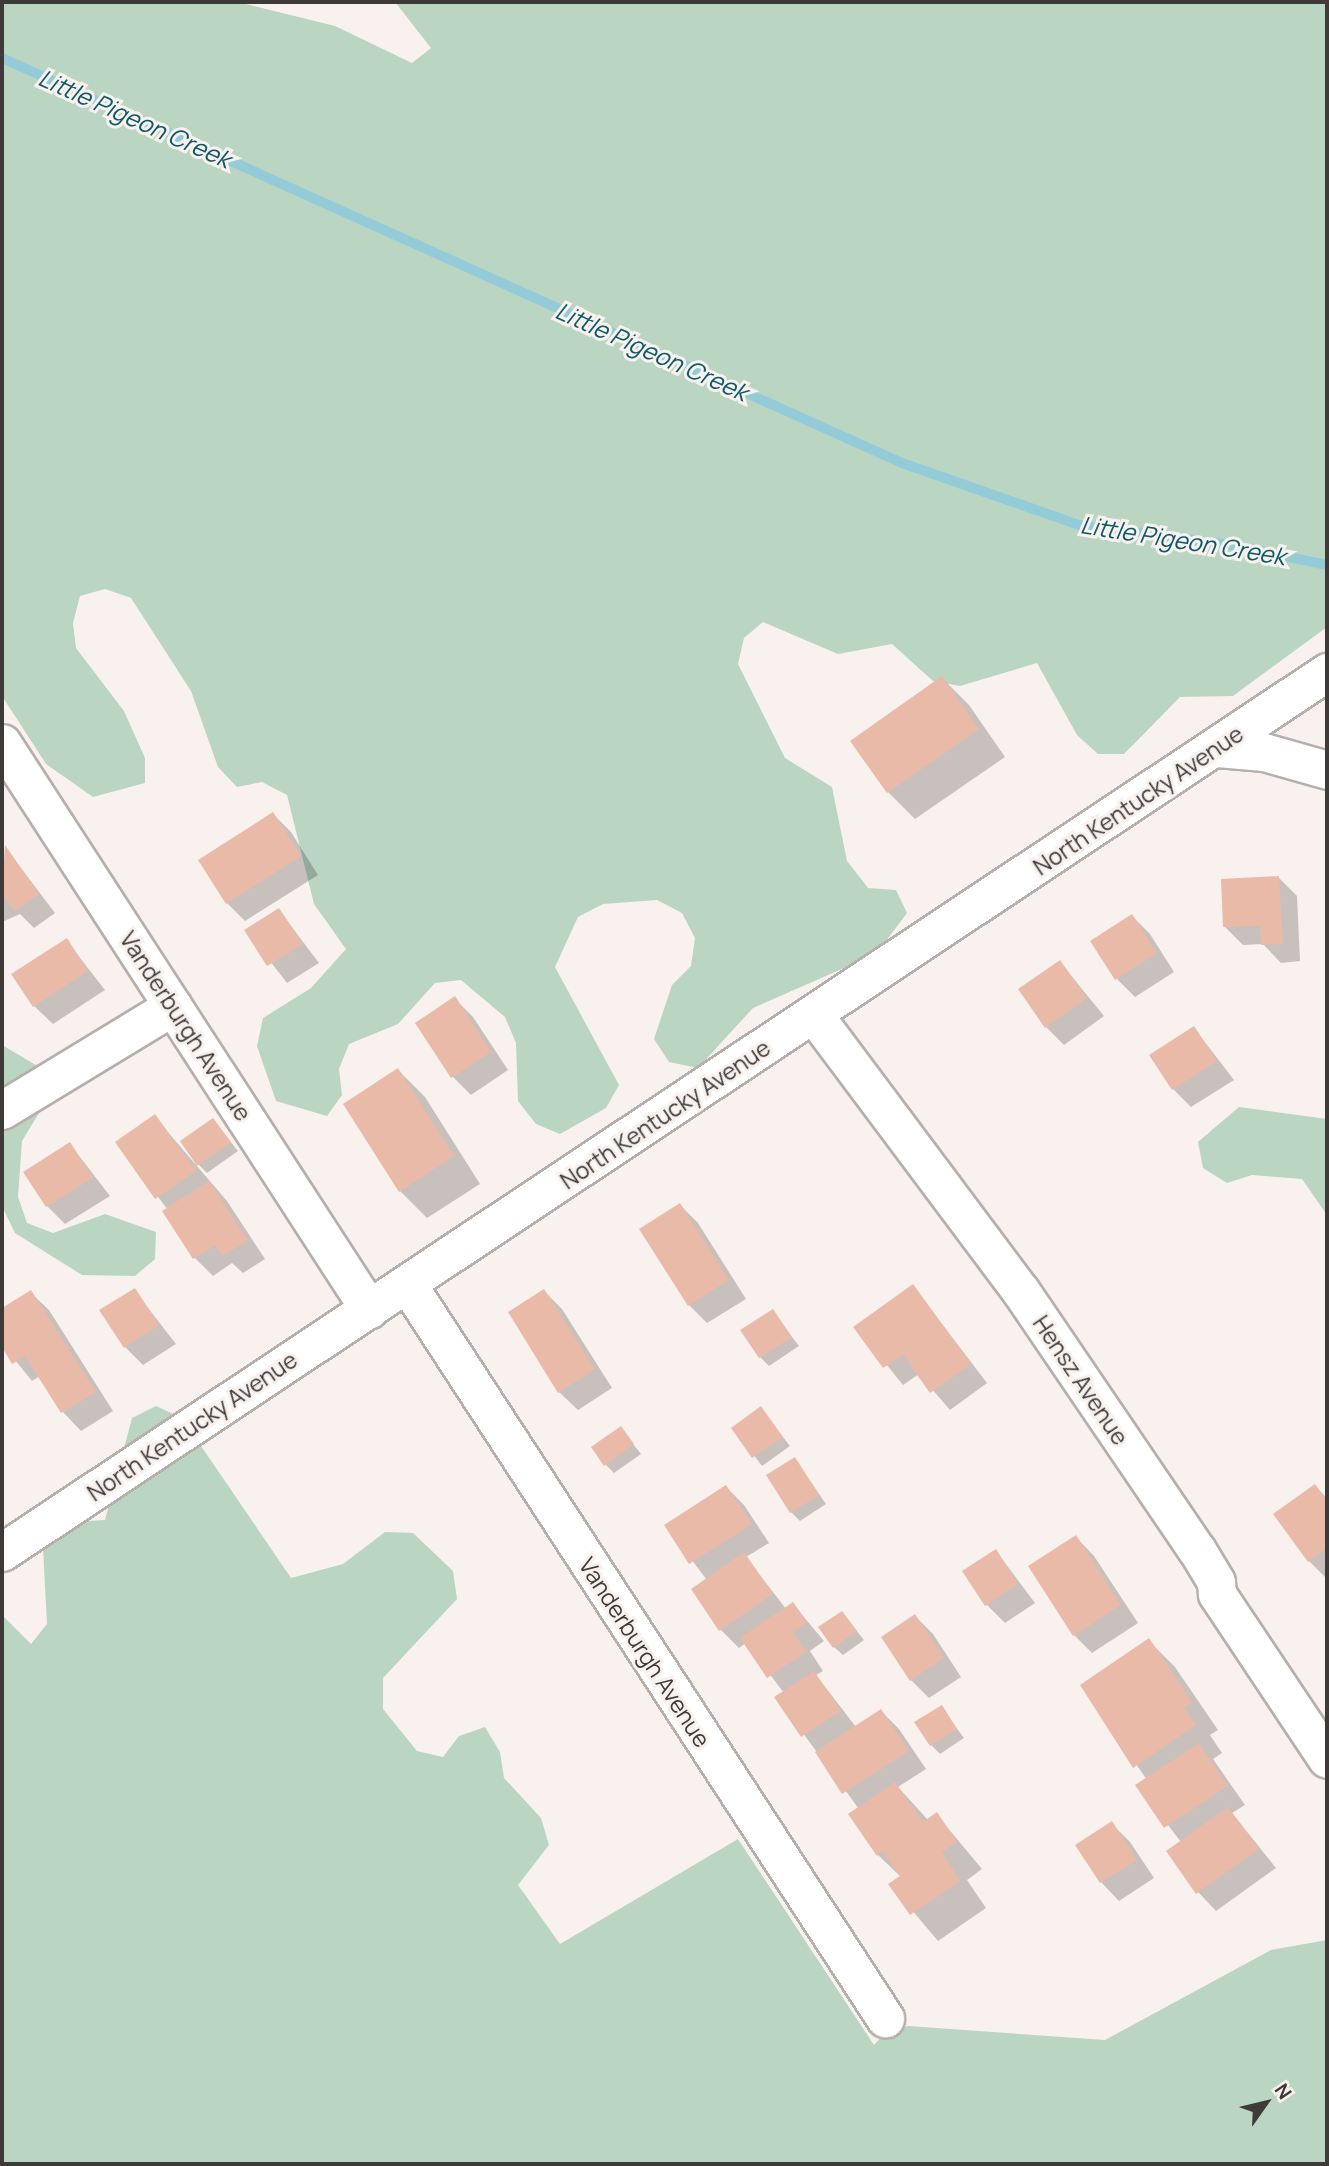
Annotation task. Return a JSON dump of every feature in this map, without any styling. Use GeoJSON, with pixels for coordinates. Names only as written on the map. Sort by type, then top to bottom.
{"type":"FeatureCollection","features":[{"type":"Feature","properties":{"kind":"street","name":"North Kentucky Avenue"},"geometry":{"type":"LineString","coordinates":[[2,1552],[1217,748],[1321,676]]}},
{"type":"Feature","properties":{"kind":"street","name":"Vanderburgh Avenue"},"geometry":{"type":"LineString","coordinates":[[2,743],[369,1309]]}},
{"type":"Feature","properties":{"kind":"street"},"geometry":{"type":"LineString","coordinates":[[1217,748],[1264,751],[1327,770]]}},
{"type":"Feature","properties":{"kind":"street"},"geometry":{"type":"LineString","coordinates":[[2,1110],[173,1006]]}},
{"type":"Feature","properties":{"kind":"street","name":"Hensz Avenue"},"geometry":{"type":"LineString","coordinates":[[814,1015],[1020,1290],[1197,1550],[1216,1583],[1217,1594],[1326,1755]]}},
{"type":"Feature","properties":{"kind":"street","name":"Vanderburgh Avenue"},"geometry":{"type":"LineString","coordinates":[[408,1285],[885,2018]]}},
{"type":"Feature","properties":{"kind":"green space"},"geometry":{"type":"Polygon","coordinates":[[[2,2],[238,2],[335,26],[412,63],[431,48],[395,2],[1327,2],[1327,627],[1233,696],[1180,697],[1124,754],[1098,754],[1077,735],[1037,663],[960,686],[933,681],[892,644],[838,654],[763,622],[744,638],[738,664],[785,758],[832,787],[847,861],[868,888],[896,890],[907,913],[876,954],[753,1008],[698,1068],[669,1062],[654,1039],[672,985],[691,966],[695,938],[682,913],[657,900],[603,904],[578,917],[555,967],[619,1085],[606,1108],[560,1134],[536,1124],[518,1101],[516,1043],[505,1017],[461,980],[435,983],[398,1024],[349,1044],[339,1069],[342,1095],[327,1116],[276,1101],[257,1046],[263,1018],[311,988],[346,949],[314,904],[287,795],[262,782],[237,787],[218,767],[191,691],[131,598],[105,589],[80,596],[73,623],[76,648],[124,711],[145,758],[145,783],[93,797],[46,764],[2,696],[2,2]]]}},
{"type":"Feature","properties":{"kind":"green space"},"geometry":{"type":"Polygon","coordinates":[[[2,1045],[41,1068],[50,1095],[22,1141],[18,1197],[27,1223],[53,1233],[105,1214],[156,1232],[155,1259],[135,1276],[82,1275],[15,1233],[2,1206],[2,1045]]]}},
{"type":"Feature","properties":{"kind":"green space"},"geometry":{"type":"Polygon","coordinates":[[[1239,1107],[1327,1119],[1327,1215],[1302,1179],[1252,1175],[1227,1183],[1203,1168],[1198,1142],[1239,1107]]]}},
{"type":"Feature","properties":{"kind":"green space"},"geometry":{"type":"Polygon","coordinates":[[[156,1406],[182,1418],[291,1578],[343,1564],[385,1532],[413,1533],[453,1571],[457,1599],[383,1678],[383,1709],[417,1751],[443,1757],[459,1736],[485,1727],[500,1752],[504,1778],[541,1818],[549,1845],[518,1885],[560,1944],[738,1839],[874,2045],[883,2035],[908,2026],[1105,2040],[1271,1950],[1327,1940],[1327,2164],[2,2164],[2,1615],[31,1644],[47,1624],[43,1548],[51,1523],[105,1520],[132,1418],[156,1406]]]}},
{"type":"Feature","properties":{"kind":"building"},"geometry":{"type":"Polygon","coordinates":[[[942,676],[979,729],[887,793],[850,741],[942,676]]]}},
{"type":"Feature","properties":{"kind":"building"},"geometry":{"type":"Polygon","coordinates":[[[273,812],[301,856],[226,904],[198,860],[273,812]]]}},
{"type":"Feature","properties":{"kind":"building"},"geometry":{"type":"Polygon","coordinates":[[[5,845],[39,894],[15,911],[2,896],[5,845]]]}},
{"type":"Feature","properties":{"kind":"building"},"geometry":{"type":"Polygon","coordinates":[[[1279,876],[1283,944],[1261,945],[1260,926],[1223,927],[1221,879],[1279,876]]]}},
{"type":"Feature","properties":{"kind":"building"},"geometry":{"type":"Polygon","coordinates":[[[279,908],[303,944],[267,966],[244,930],[279,908]]]}},
{"type":"Feature","properties":{"kind":"building"},"geometry":{"type":"Polygon","coordinates":[[[1132,914],[1157,953],[1115,980],[1090,941],[1132,914]]]}},
{"type":"Feature","properties":{"kind":"building"},"geometry":{"type":"Polygon","coordinates":[[[67,938],[88,971],[33,1007],[11,974],[67,938]]]}},
{"type":"Feature","properties":{"kind":"building"},"geometry":{"type":"Polygon","coordinates":[[[1060,960],[1087,998],[1045,1028],[1018,989],[1060,960]]]}},
{"type":"Feature","properties":{"kind":"building"},"geometry":{"type":"Polygon","coordinates":[[[455,996],[491,1052],[451,1078],[415,1023],[455,996]]]}},
{"type":"Feature","properties":{"kind":"building"},"geometry":{"type":"Polygon","coordinates":[[[1194,1026],[1217,1061],[1172,1090],[1149,1055],[1194,1026]]]}},
{"type":"Feature","properties":{"kind":"building"},"geometry":{"type":"Polygon","coordinates":[[[398,1068],[454,1156],[399,1192],[343,1104],[398,1068]]]}},
{"type":"Feature","properties":{"kind":"building"},"geometry":{"type":"Polygon","coordinates":[[[155,1114],[196,1171],[155,1199],[115,1142],[155,1114]]]}},
{"type":"Feature","properties":{"kind":"building"},"geometry":{"type":"Polygon","coordinates":[[[213,1118],[231,1142],[197,1166],[180,1141],[213,1118]]]}},
{"type":"Feature","properties":{"kind":"building"},"geometry":{"type":"Polygon","coordinates":[[[70,1142],[93,1178],[46,1207],[23,1172],[70,1142]]]}},
{"type":"Feature","properties":{"kind":"building"},"geometry":{"type":"Polygon","coordinates":[[[209,1181],[248,1240],[223,1256],[215,1245],[193,1259],[162,1211],[209,1181]]]}},
{"type":"Feature","properties":{"kind":"building"},"geometry":{"type":"Polygon","coordinates":[[[680,1203],[729,1280],[688,1306],[639,1229],[680,1203]]]}},
{"type":"Feature","properties":{"kind":"building"},"geometry":{"type":"Polygon","coordinates":[[[913,1284],[971,1364],[930,1393],[903,1355],[883,1368],[853,1327],[913,1284]]]}},
{"type":"Feature","properties":{"kind":"building"},"geometry":{"type":"Polygon","coordinates":[[[135,1288],[159,1325],[124,1348],[99,1310],[135,1288]]]}},
{"type":"Feature","properties":{"kind":"building"},"geometry":{"type":"Polygon","coordinates":[[[544,1289],[595,1369],[558,1393],[508,1312],[544,1289]]]}},
{"type":"Feature","properties":{"kind":"building"},"geometry":{"type":"Polygon","coordinates":[[[31,1290],[96,1392],[61,1413],[25,1356],[12,1364],[2,1347],[2,1308],[31,1290]]]}},
{"type":"Feature","properties":{"kind":"building"},"geometry":{"type":"Polygon","coordinates":[[[773,1309],[792,1337],[759,1358],[740,1330],[773,1309]]]}},
{"type":"Feature","properties":{"kind":"building"},"geometry":{"type":"Polygon","coordinates":[[[761,1406],[783,1437],[752,1458],[731,1428],[761,1406]]]}},
{"type":"Feature","properties":{"kind":"building"},"geometry":{"type":"Polygon","coordinates":[[[621,1426],[634,1444],[604,1466],[591,1447],[621,1426]]]}},
{"type":"Feature","properties":{"kind":"building"},"geometry":{"type":"Polygon","coordinates":[[[795,1457],[819,1495],[790,1513],[766,1475],[795,1457]]]}},
{"type":"Feature","properties":{"kind":"building"},"geometry":{"type":"Polygon","coordinates":[[[1315,1484],[1327,1501],[1327,1548],[1308,1562],[1273,1514],[1315,1484]]]}},
{"type":"Feature","properties":{"kind":"building"},"geometry":{"type":"Polygon","coordinates":[[[726,1485],[752,1524],[689,1564],[664,1525],[726,1485]]]}},
{"type":"Feature","properties":{"kind":"building"},"geometry":{"type":"Polygon","coordinates":[[[1076,1535],[1121,1605],[1073,1636],[1028,1566],[1076,1535]]]}},
{"type":"Feature","properties":{"kind":"building"},"geometry":{"type":"Polygon","coordinates":[[[996,1549],[1018,1584],[985,1606],[962,1571],[996,1549]]]}},
{"type":"Feature","properties":{"kind":"building"},"geometry":{"type":"Polygon","coordinates":[[[744,1552],[773,1594],[719,1631],[691,1589],[744,1552]]]}},
{"type":"Feature","properties":{"kind":"building"},"geometry":{"type":"Polygon","coordinates":[[[793,1602],[807,1622],[793,1632],[806,1652],[767,1678],[740,1638],[793,1602]]]}},
{"type":"Feature","properties":{"kind":"building"},"geometry":{"type":"Polygon","coordinates":[[[842,1611],[857,1631],[833,1648],[818,1627],[842,1611]]]}},
{"type":"Feature","properties":{"kind":"building"},"geometry":{"type":"Polygon","coordinates":[[[915,1614],[944,1658],[910,1681],[881,1637],[915,1614]]]}},
{"type":"Feature","properties":{"kind":"building"},"geometry":{"type":"Polygon","coordinates":[[[1149,1638],[1192,1702],[1184,1708],[1196,1725],[1133,1768],[1080,1685],[1149,1638]]]}},
{"type":"Feature","properties":{"kind":"building"},"geometry":{"type":"Polygon","coordinates":[[[814,1671],[841,1711],[801,1737],[774,1697],[814,1671]]]}},
{"type":"Feature","properties":{"kind":"building"},"geometry":{"type":"Polygon","coordinates":[[[942,1705],[957,1729],[930,1746],[914,1722],[942,1705]]]}},
{"type":"Feature","properties":{"kind":"building"},"geometry":{"type":"Polygon","coordinates":[[[881,1709],[909,1751],[842,1794],[815,1752],[881,1709]]]}},
{"type":"Feature","properties":{"kind":"building"},"geometry":{"type":"Polygon","coordinates":[[[1199,1743],[1228,1786],[1164,1828],[1135,1785],[1199,1743]]]}},
{"type":"Feature","properties":{"kind":"building"},"geometry":{"type":"Polygon","coordinates":[[[895,1782],[923,1822],[937,1812],[957,1842],[942,1852],[960,1881],[910,1915],[888,1884],[900,1876],[882,1851],[877,1856],[848,1814],[895,1782]]]}},
{"type":"Feature","properties":{"kind":"building"},"geometry":{"type":"Polygon","coordinates":[[[1228,1807],[1259,1849],[1196,1894],[1166,1851],[1228,1807]]]}},
{"type":"Feature","properties":{"kind":"building"},"geometry":{"type":"Polygon","coordinates":[[[1112,1821],[1137,1860],[1100,1883],[1075,1845],[1112,1821]]]}},
{"type":"Feature","properties":{"kind":"waterway","name":"Little Pigeon Creek"},"geometry":{"type":"LineString","coordinates":[[2,58],[902,463],[1079,525],[1232,545],[1327,565]]}}]}
